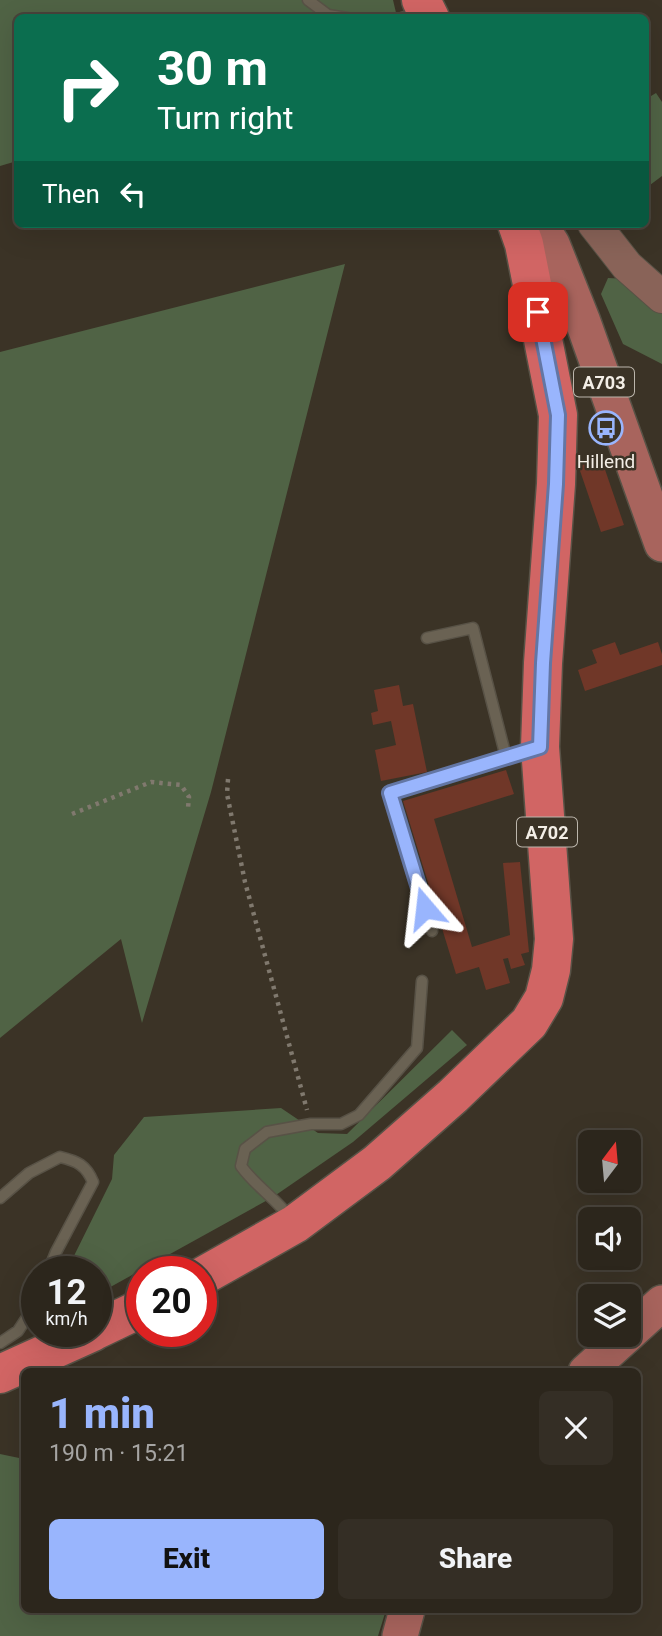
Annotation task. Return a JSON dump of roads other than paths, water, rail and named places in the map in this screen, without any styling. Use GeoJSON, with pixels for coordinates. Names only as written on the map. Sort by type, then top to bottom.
{"type":"FeatureCollection","features":[{"type":"Feature","properties":{"kind":"highway","name":"A702"},"geometry":{"type":"LineString","coordinates":[[217,1268],[295,1224],[377,1163],[453,1096],[529,1023],[544,998],[551,970],[554,939],[523,752],[543,663],[556,484],[558,415],[524,244],[518,228]]}},
{"type":"Feature","properties":{"kind":"highway"},"geometry":{"type":"LineString","coordinates":[[0,1374],[60,1347]]}},
{"type":"Feature","properties":{"kind":"main road","name":"A703"},"geometry":{"type":"LineString","coordinates":[[542,228],[552,244],[583,322],[662,544]]}},
{"type":"Feature","properties":{"kind":"main road"},"geometry":{"type":"LineString","coordinates":[[641,1322],[662,1303]]}},
{"type":"Feature","properties":{"kind":"main road"},"geometry":{"type":"LineString","coordinates":[[590,1368],[613,1347]]}},
{"type":"Feature","properties":{"kind":"main road"},"geometry":{"type":"LineString","coordinates":[[400,1636],[406,1613]]}},
{"type":"Feature","properties":{"kind":"street"},"geometry":{"type":"LineString","coordinates":[[597,228],[627,266],[662,298]]}},
{"type":"Feature","properties":{"kind":"lane"},"geometry":{"type":"LineString","coordinates":[[308,0],[327,14]]}},
{"type":"Feature","properties":{"kind":"lane"},"geometry":{"type":"LineString","coordinates":[[427,638],[473,628],[523,752],[390,793],[432,931]]}},
{"type":"Feature","properties":{"kind":"lane"},"geometry":{"type":"LineString","coordinates":[[295,1224],[282,1206],[253,1183],[241,1166],[245,1149],[267,1132],[311,1124],[341,1124],[359,1115],[417,1048],[422,981]]}},
{"type":"Feature","properties":{"kind":"lane"},"geometry":{"type":"LineString","coordinates":[[0,1198],[29,1173],[60,1157],[77,1161],[89,1171],[93,1182],[54,1256]]}},
{"type":"Feature","properties":{"kind":"lane"},"geometry":{"type":"LineString","coordinates":[[0,1343],[21,1326]]}},
{"type":"Feature","properties":{"kind":"place","name":"Hillend"},"geometry":{"type":"Point","coordinates":[606,428]}}]}
